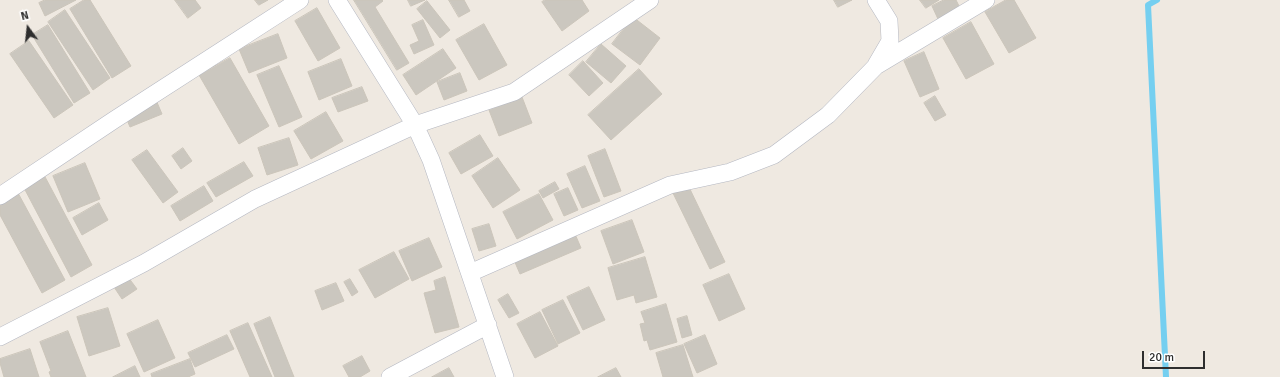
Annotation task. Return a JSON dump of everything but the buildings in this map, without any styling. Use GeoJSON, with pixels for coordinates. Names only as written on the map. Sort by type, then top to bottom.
{"type":"FeatureCollection","features":[{"type":"Feature","properties":{"kind":"street"},"geometry":{"type":"LineString","coordinates":[[0,196],[114,120],[300,0]]}},
{"type":"Feature","properties":{"kind":"street"},"geometry":{"type":"LineString","coordinates":[[337,0],[415,125],[431,160],[505,377]]}},
{"type":"Feature","properties":{"kind":"street"},"geometry":{"type":"LineString","coordinates":[[0,337],[144,263],[255,199],[415,125],[514,92],[650,0]]}},
{"type":"Feature","properties":{"kind":"street"},"geometry":{"type":"LineString","coordinates":[[876,0],[889,21],[890,41],[876,66]]}},
{"type":"Feature","properties":{"kind":"street"},"geometry":{"type":"LineString","coordinates":[[470,274],[670,185],[730,172],[774,155],[828,115],[876,66],[986,0]]}},
{"type":"Feature","properties":{"kind":"street"},"geometry":{"type":"LineString","coordinates":[[390,377],[488,325]]}},
{"type":"Feature","properties":{"kind":"waterway"},"geometry":{"type":"LineString","coordinates":[[1157,0],[1148,5],[1166,377]]}}]}
